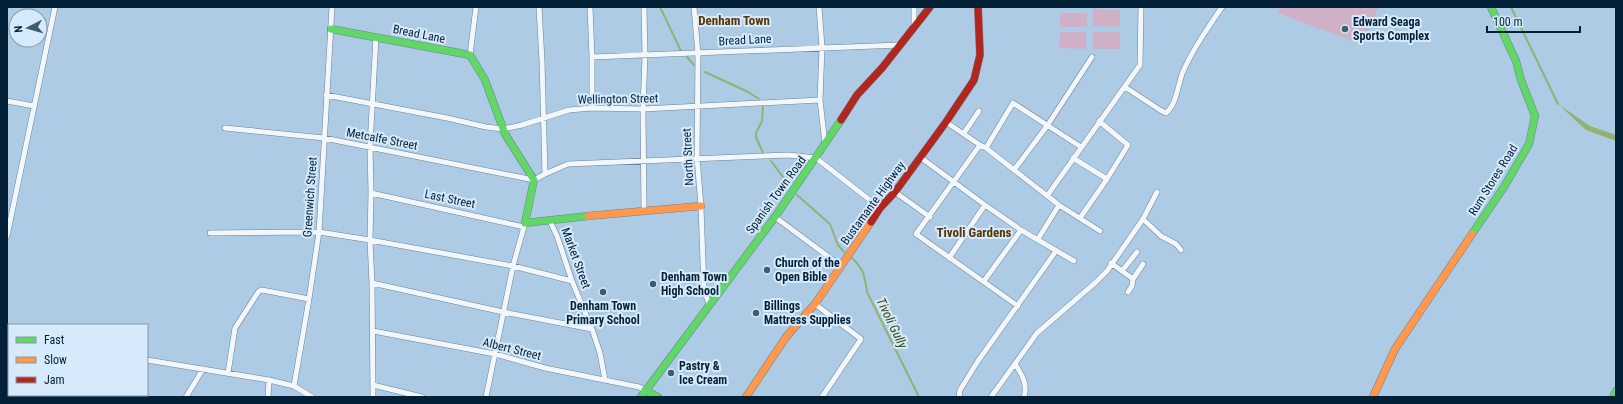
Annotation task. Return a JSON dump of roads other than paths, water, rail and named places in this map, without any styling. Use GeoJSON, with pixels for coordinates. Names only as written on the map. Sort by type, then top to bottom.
{"type":"FeatureCollection","features":[{"type":"Feature","properties":{"kind":"main road","name":"Spanish Town Road"},"geometry":{"type":"LineString","coordinates":[[641,397],[775,217],[825,145],[857,95],[882,68],[930,7]]}},
{"type":"Feature","properties":{"kind":"main road","name":"Bustamante Highway"},"geometry":{"type":"LineString","coordinates":[[746,397],[786,337],[815,304],[880,208],[895,192],[920,158],[974,80],[980,55],[978,7]]}},
{"type":"Feature","properties":{"kind":"main road","name":"Rum Stores Road"},"geometry":{"type":"LineString","coordinates":[[1373,397],[1395,349],[1504,187],[1529,144],[1535,116],[1521,80],[1516,61],[1491,7]]}},
{"type":"Feature","properties":{"kind":"main road","name":"Bread Lane"},"geometry":{"type":"LineString","coordinates":[[331,29],[470,55]]}},
{"type":"Feature","properties":{"kind":"main road"},"geometry":{"type":"LineString","coordinates":[[470,55],[476,61],[503,129],[534,180],[524,225]]}},
{"type":"Feature","properties":{"kind":"main road"},"geometry":{"type":"LineString","coordinates":[[550,221],[644,210],[701,206]]}},
{"type":"Feature","properties":{"kind":"main road","name":"Market Street"},"geometry":{"type":"LineString","coordinates":[[524,225],[550,221]]}},
{"type":"Feature","properties":{"kind":"main road"},"geometry":{"type":"LineString","coordinates":[[645,390],[658,397]]}},
{"type":"Feature","properties":{"kind":"main road"},"geometry":{"type":"LineString","coordinates":[[1613,397],[1616,391]]}},
{"type":"Feature","properties":{"kind":"street"},"geometry":{"type":"LineString","coordinates":[[7,236],[55,7]]}},
{"type":"Feature","properties":{"kind":"street","name":"Greenwich Street"},"geometry":{"type":"LineString","coordinates":[[294,386],[319,232],[332,7]]}},
{"type":"Feature","properties":{"kind":"street"},"geometry":{"type":"LineString","coordinates":[[470,55],[476,7]]}},
{"type":"Feature","properties":{"kind":"street"},"geometry":{"type":"LineString","coordinates":[[539,7],[546,174]]}},
{"type":"Feature","properties":{"kind":"street"},"geometry":{"type":"LineString","coordinates":[[590,7],[592,108]]}},
{"type":"Feature","properties":{"kind":"street"},"geometry":{"type":"LineString","coordinates":[[644,7],[644,210]]}},
{"type":"Feature","properties":{"kind":"street","name":"North Street"},"geometry":{"type":"LineString","coordinates":[[694,7],[698,54],[697,158],[701,206],[704,290],[709,304]]}},
{"type":"Feature","properties":{"kind":"street"},"geometry":{"type":"LineString","coordinates":[[820,7],[822,47],[820,100],[825,145]]}},
{"type":"Feature","properties":{"kind":"street"},"geometry":{"type":"LineString","coordinates":[[914,7],[914,27]]}},
{"type":"Feature","properties":{"kind":"street"},"geometry":{"type":"LineString","coordinates":[[1047,196],[1072,158],[1140,66],[1141,61],[1139,53],[1141,7]]}},
{"type":"Feature","properties":{"kind":"street"},"geometry":{"type":"LineString","coordinates":[[1125,87],[1166,113],[1172,104],[1183,73],[1196,47],[1222,7]]}},
{"type":"Feature","properties":{"kind":"street"},"geometry":{"type":"LineString","coordinates":[[373,397],[370,146],[376,37]]}},
{"type":"Feature","properties":{"kind":"street","name":"Bread Lane"},"geometry":{"type":"LineString","coordinates":[[592,58],[822,47],[900,45]]}},
{"type":"Feature","properties":{"kind":"street"},"geometry":{"type":"LineString","coordinates":[[1014,170],[1047,126],[1092,57]]}},
{"type":"Feature","properties":{"kind":"street","name":"Wellington Street"},"geometry":{"type":"LineString","coordinates":[[326,95],[486,127],[503,129],[522,125],[569,110],[592,108],[643,109],[820,100]]}},
{"type":"Feature","properties":{"kind":"street"},"geometry":{"type":"LineString","coordinates":[[7,101],[34,106]]}},
{"type":"Feature","properties":{"kind":"street"},"geometry":{"type":"LineString","coordinates":[[986,148],[1013,103],[1080,147]]}},
{"type":"Feature","properties":{"kind":"street"},"geometry":{"type":"LineString","coordinates":[[964,134],[979,111]]}},
{"type":"Feature","properties":{"kind":"street"},"geometry":{"type":"LineString","coordinates":[[1080,218],[1128,145],[1099,121]]}},
{"type":"Feature","properties":{"kind":"street"},"geometry":{"type":"LineString","coordinates":[[946,122],[986,148],[1059,205],[1100,231]]}},
{"type":"Feature","properties":{"kind":"street","name":"Metcalfe Street"},"geometry":{"type":"LineString","coordinates":[[224,128],[324,138],[534,180]]}},
{"type":"Feature","properties":{"kind":"street"},"geometry":{"type":"LineString","coordinates":[[980,145],[953,181],[930,217],[916,234],[1018,306]]}},
{"type":"Feature","properties":{"kind":"street"},"geometry":{"type":"LineString","coordinates":[[534,180],[568,164],[788,155],[816,158],[880,208]]}},
{"type":"Feature","properties":{"kind":"street"},"geometry":{"type":"LineString","coordinates":[[920,158],[1021,230],[1074,261]]}},
{"type":"Feature","properties":{"kind":"street"},"geometry":{"type":"LineString","coordinates":[[1072,158],[1107,178]]}},
{"type":"Feature","properties":{"kind":"street"},"geometry":{"type":"LineString","coordinates":[[895,192],[930,217]]}},
{"type":"Feature","properties":{"kind":"street"},"geometry":{"type":"LineString","coordinates":[[991,397],[1037,333],[1096,282],[1112,263],[1143,219],[1158,192]]}},
{"type":"Feature","properties":{"kind":"street","name":"Last Street"},"geometry":{"type":"LineString","coordinates":[[371,193],[524,225]]}},
{"type":"Feature","properties":{"kind":"street"},"geometry":{"type":"LineString","coordinates":[[949,258],[985,205]]}},
{"type":"Feature","properties":{"kind":"street"},"geometry":{"type":"LineString","coordinates":[[1038,239],[1059,205]]}},
{"type":"Feature","properties":{"kind":"street"},"geometry":{"type":"LineString","coordinates":[[775,217],[841,266]]}},
{"type":"Feature","properties":{"kind":"street"},"geometry":{"type":"LineString","coordinates":[[1143,219],[1161,236],[1176,244],[1181,250]]}},
{"type":"Feature","properties":{"kind":"street","name":"Market Street"},"geometry":{"type":"LineString","coordinates":[[550,221],[557,236],[572,281],[592,329],[600,353],[605,380]]}},
{"type":"Feature","properties":{"kind":"street"},"geometry":{"type":"LineString","coordinates":[[486,397],[513,266],[524,225]]}},
{"type":"Feature","properties":{"kind":"street"},"geometry":{"type":"LineString","coordinates":[[984,281],[1021,230]]}},
{"type":"Feature","properties":{"kind":"street"},"geometry":{"type":"LineString","coordinates":[[210,233],[319,232],[513,266],[572,281]]}},
{"type":"Feature","properties":{"kind":"street"},"geometry":{"type":"LineString","coordinates":[[959,397],[960,390],[978,361],[1056,251]]}},
{"type":"Feature","properties":{"kind":"street"},"geometry":{"type":"LineString","coordinates":[[1122,271],[1137,252]]}},
{"type":"Feature","properties":{"kind":"street"},"geometry":{"type":"LineString","coordinates":[[1112,263],[1133,279]]}},
{"type":"Feature","properties":{"kind":"street"},"geometry":{"type":"LineString","coordinates":[[1128,292],[1132,286],[1133,279],[1143,264]]}},
{"type":"Feature","properties":{"kind":"street"},"geometry":{"type":"LineString","coordinates":[[372,283],[503,312],[592,329]]}},
{"type":"Feature","properties":{"kind":"street"},"geometry":{"type":"LineString","coordinates":[[228,373],[235,328],[259,291],[262,290],[309,299]]}},
{"type":"Feature","properties":{"kind":"street"},"geometry":{"type":"LineString","coordinates":[[815,304],[861,339],[822,397]]}},
{"type":"Feature","properties":{"kind":"street","name":"Albert Street"},"geometry":{"type":"LineString","coordinates":[[373,331],[495,354],[545,368],[639,387],[645,390]]}},
{"type":"Feature","properties":{"kind":"street"},"geometry":{"type":"LineString","coordinates":[[148,360],[269,380],[294,386],[312,397]]}},
{"type":"Feature","properties":{"kind":"street"},"geometry":{"type":"LineString","coordinates":[[1015,364],[1025,380],[1026,390],[1024,397]]}},
{"type":"Feature","properties":{"kind":"street"},"geometry":{"type":"LineString","coordinates":[[186,397],[203,369]]}},
{"type":"Feature","properties":{"kind":"street"},"geometry":{"type":"LineString","coordinates":[[268,397],[269,380]]}},
{"type":"Feature","properties":{"kind":"street"},"geometry":{"type":"LineString","coordinates":[[373,385],[411,396],[422,397]]}},
{"type":"Feature","properties":{"kind":"waterway","name":"Tivoli Gully"},"geometry":{"type":"LineString","coordinates":[[660,7],[681,51]]}},
{"type":"Feature","properties":{"kind":"waterway"},"geometry":{"type":"LineString","coordinates":[[1511,7],[1558,104]]}},
{"type":"Feature","properties":{"kind":"waterway","name":"Tivoli Gully"},"geometry":{"type":"LineString","coordinates":[[687,57],[694,65]]}},
{"type":"Feature","properties":{"kind":"waterway","name":"Tivoli Gully"},"geometry":{"type":"LineString","coordinates":[[705,72],[748,92],[759,99]]}},
{"type":"Feature","properties":{"kind":"waterway","name":"Tivoli Gully"},"geometry":{"type":"LineString","coordinates":[[763,106],[762,121],[756,133],[756,137],[763,153]]}},
{"type":"Feature","properties":{"kind":"waterway","name":"Tivoli Gully"},"geometry":{"type":"LineString","coordinates":[[771,161],[789,185]]}},
{"type":"Feature","properties":{"kind":"waterway","name":"Tivoli Gully"},"geometry":{"type":"LineString","coordinates":[[797,195],[830,224],[838,245],[844,252]]}},
{"type":"Feature","properties":{"kind":"waterway","name":"Tivoli Gully"},"geometry":{"type":"LineString","coordinates":[[852,258],[865,278],[867,292],[919,397]]}},
{"type":"Feature","properties":{"kind":"place","name":"Edward Seaga Sports Complex"},"geometry":{"type":"Point","coordinates":[1345,29]}},
{"type":"Feature","properties":{"kind":"place","name":"Church of the Open Bible"},"geometry":{"type":"Point","coordinates":[767,270]}},
{"type":"Feature","properties":{"kind":"place","name":"Denham Town High School"},"geometry":{"type":"Point","coordinates":[653,284]}},
{"type":"Feature","properties":{"kind":"place","name":"Denham Town Primary School"},"geometry":{"type":"Point","coordinates":[603,292]}},
{"type":"Feature","properties":{"kind":"place","name":"Billings Mattress Supplies"},"geometry":{"type":"Point","coordinates":[756,313]}},
{"type":"Feature","properties":{"kind":"place","name":"Pastry & Ice Cream"},"geometry":{"type":"Point","coordinates":[671,373]}},
{"type":"Feature","properties":{"kind":"district","name":"Denham Town"},"geometry":{"type":"Point","coordinates":[734,20]}},
{"type":"Feature","properties":{"kind":"district","name":"Tivoli Gardens"},"geometry":{"type":"Point","coordinates":[974,232]}}]}
